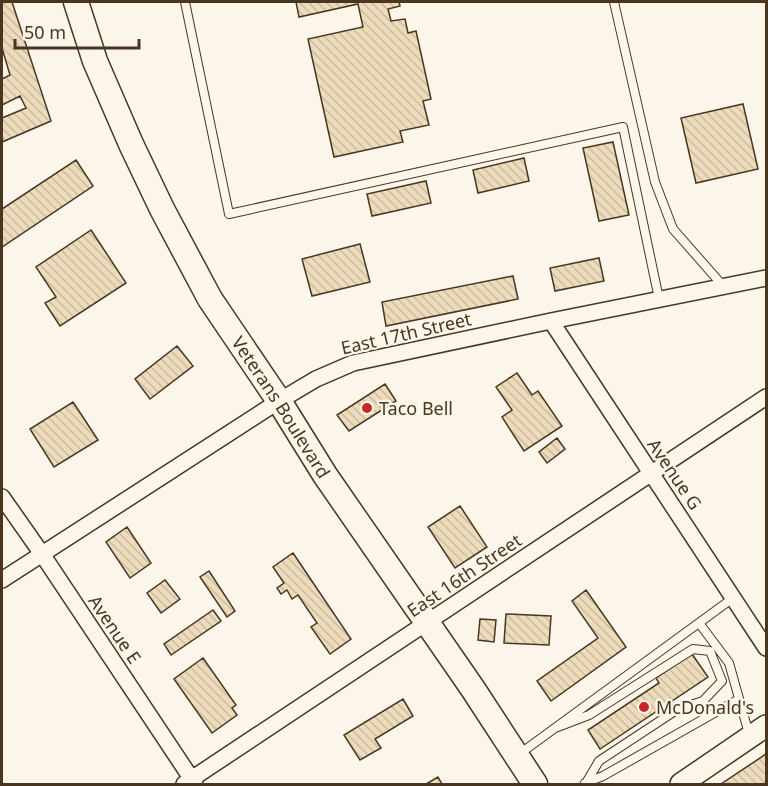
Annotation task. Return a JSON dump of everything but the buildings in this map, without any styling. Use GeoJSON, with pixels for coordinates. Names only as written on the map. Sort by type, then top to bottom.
{"type":"FeatureCollection","features":[{"type":"Feature","properties":{"kind":"main road","name":"Veterans Boulevard"},"geometry":{"type":"LineString","coordinates":[[76,2],[95,61],[132,144],[162,209],[210,299],[279,400],[325,475],[473,688],[535,784]]}},
{"type":"Feature","properties":{"kind":"main road"},"geometry":{"type":"LineString","coordinates":[[681,784],[758,732]]}},
{"type":"Feature","properties":{"kind":"street","name":"East 17th Street"},"geometry":{"type":"LineString","coordinates":[[2,580],[279,400],[316,379],[353,363],[766,278]]}},
{"type":"Feature","properties":{"kind":"street","name":"Avenue G"},"geometry":{"type":"LineString","coordinates":[[550,321],[766,648]]}},
{"type":"Feature","properties":{"kind":"street","name":"East 16th Street"},"geometry":{"type":"LineString","coordinates":[[190,783],[427,622],[766,397]]}},
{"type":"Feature","properties":{"kind":"street","name":"Avenue E"},"geometry":{"type":"LineString","coordinates":[[2,497],[42,554],[190,783]]}},
{"type":"Feature","properties":{"kind":"lane"},"geometry":{"type":"LineString","coordinates":[[185,2],[229,214],[623,127],[659,299]]}},
{"type":"Feature","properties":{"kind":"lane"},"geometry":{"type":"LineString","coordinates":[[614,2],[656,182],[673,229],[724,286]]}},
{"type":"Feature","properties":{"kind":"lane"},"geometry":{"type":"LineString","coordinates":[[517,756],[734,598]]}},
{"type":"Feature","properties":{"kind":"lane"},"geometry":{"type":"LineString","coordinates":[[699,623],[729,663],[739,699],[758,732]]}},
{"type":"Feature","properties":{"kind":"lane"},"geometry":{"type":"LineString","coordinates":[[555,728],[589,715],[693,649],[710,651],[722,681],[703,701],[678,709],[599,761],[584,784]]}},
{"type":"Feature","properties":{"kind":"lane"},"geometry":{"type":"LineString","coordinates":[[584,784],[603,776],[739,699]]}},
{"type":"Feature","properties":{"kind":"place","name":"Taco Bell"},"geometry":{"type":"Point","coordinates":[367,408]}},
{"type":"Feature","properties":{"kind":"place","name":"McDonald's"},"geometry":{"type":"Point","coordinates":[644,707]}}]}
